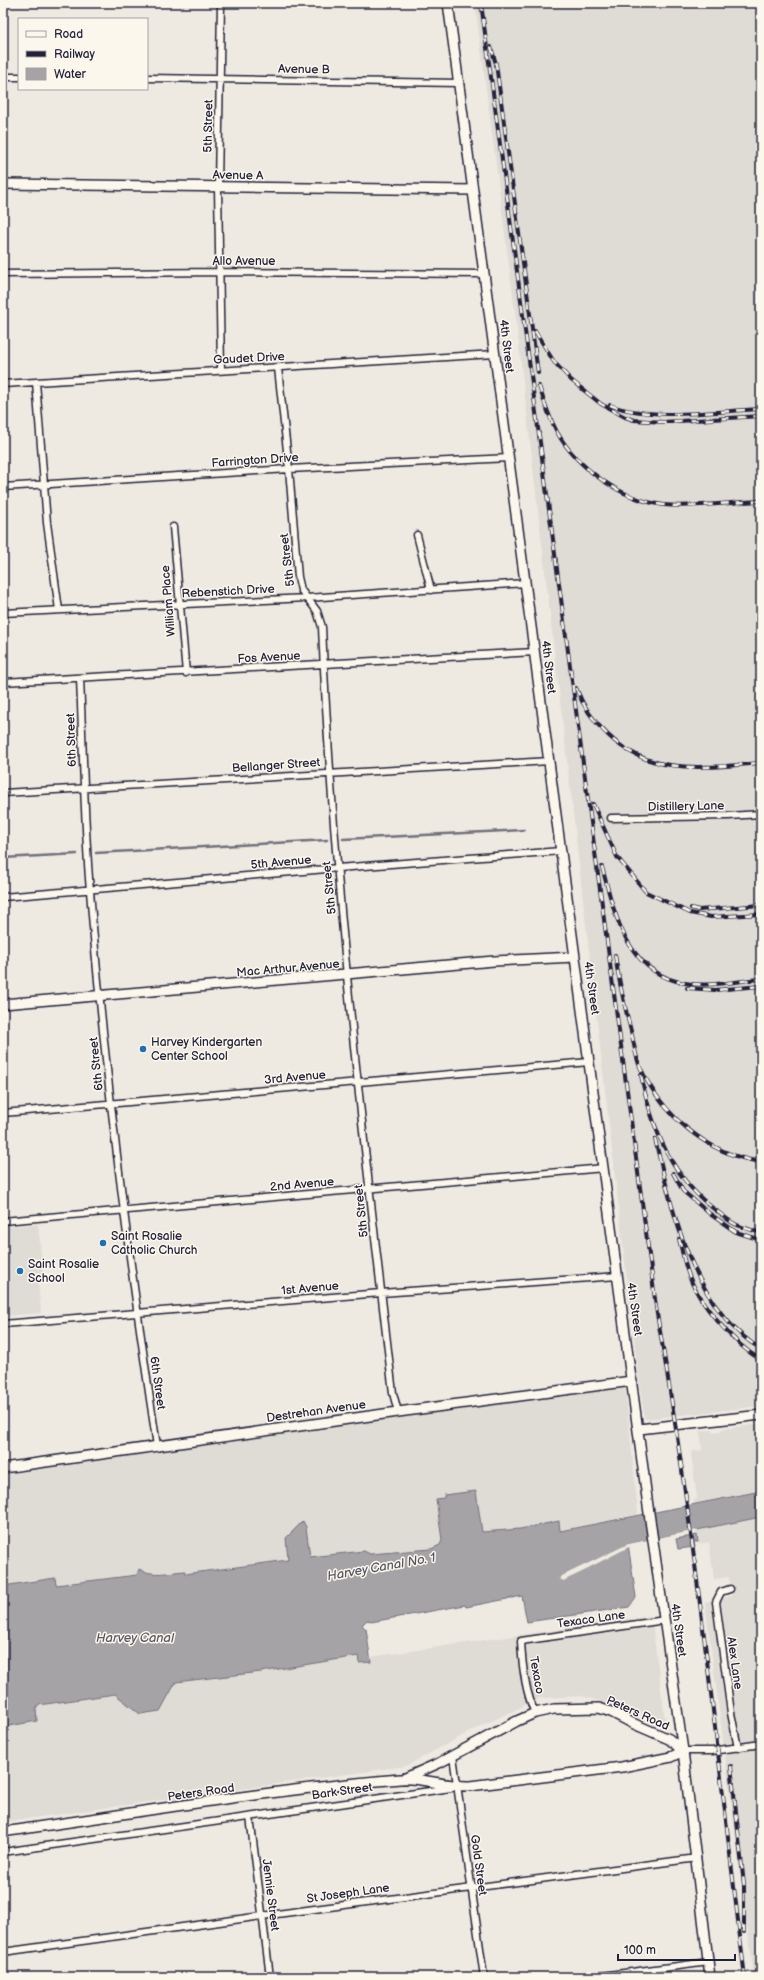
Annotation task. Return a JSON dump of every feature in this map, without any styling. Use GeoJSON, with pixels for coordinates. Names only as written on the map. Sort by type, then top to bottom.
{"type":"FeatureCollection","features":[{"type":"Feature","properties":{"kind":"main road","name":"4th Street"},"geometry":{"type":"LineString","coordinates":[[448,3],[460,83],[648,1506],[683,1751],[697,1858],[710,1977]]}},
{"type":"Feature","properties":{"kind":"main road","name":"Avenue A"},"geometry":{"type":"LineString","coordinates":[[3,184],[473,190]]}},
{"type":"Feature","properties":{"kind":"main road","name":"Mac Arthur Avenue"},"geometry":{"type":"LineString","coordinates":[[3,1004],[348,975],[494,961],[575,957]]}},
{"type":"Feature","properties":{"kind":"main road","name":"Destrehan Avenue"},"geometry":{"type":"LineString","coordinates":[[3,1468],[398,1412],[632,1381]]}},
{"type":"Feature","properties":{"kind":"main road"},"geometry":{"type":"LineString","coordinates":[[639,1429],[761,1415]]}},
{"type":"Feature","properties":{"kind":"main road","name":"Peters Road"},"geometry":{"type":"LineString","coordinates":[[403,1779],[452,1756],[535,1713],[554,1709],[599,1708],[611,1712],[669,1739],[683,1751]]}},
{"type":"Feature","properties":{"kind":"main road","name":"Bark Street"},"geometry":{"type":"LineString","coordinates":[[456,1787],[622,1767],[671,1756],[683,1751]]}},
{"type":"Feature","properties":{"kind":"main road","name":"Peters Road"},"geometry":{"type":"LineString","coordinates":[[3,1832],[275,1793],[403,1779],[456,1787]]}},
{"type":"Feature","properties":{"kind":"street","name":"5th Street"},"geometry":{"type":"LineString","coordinates":[[221,3],[218,187],[221,370]]}},
{"type":"Feature","properties":{"kind":"street"},"geometry":{"type":"LineString","coordinates":[[3,77],[18,77]]}},
{"type":"Feature","properties":{"kind":"street","name":"Avenue B"},"geometry":{"type":"LineString","coordinates":[[148,78],[460,83]]}},
{"type":"Feature","properties":{"kind":"street","name":"Allo Avenue"},"geometry":{"type":"LineString","coordinates":[[3,274],[219,272],[485,274]]}},
{"type":"Feature","properties":{"kind":"street","name":"Gaudet Drive"},"geometry":{"type":"LineString","coordinates":[[3,384],[495,354]]}},
{"type":"Feature","properties":{"kind":"street","name":"5th Street"},"geometry":{"type":"LineString","coordinates":[[278,368],[289,469],[298,577],[301,590],[317,611],[322,627],[330,773],[348,975],[369,1190],[393,1394],[398,1412]]}},
{"type":"Feature","properties":{"kind":"street"},"geometry":{"type":"LineString","coordinates":[[36,382],[47,523],[59,610]]}},
{"type":"Feature","properties":{"kind":"street","name":"Farrington Drive"},"geometry":{"type":"LineString","coordinates":[[3,488],[289,469],[509,458]]}},
{"type":"Feature","properties":{"kind":"street","name":"William Place"},"geometry":{"type":"LineString","coordinates":[[173,527],[186,673]]}},
{"type":"Feature","properties":{"kind":"street"},"geometry":{"type":"LineString","coordinates":[[417,535],[431,590]]}},
{"type":"Feature","properties":{"kind":"street","name":"Rebenstich Drive"},"geometry":{"type":"LineString","coordinates":[[3,613],[307,598],[526,583]]}},
{"type":"Feature","properties":{"kind":"street","name":"Fos Avenue"},"geometry":{"type":"LineString","coordinates":[[3,682],[186,673],[535,652]]}},
{"type":"Feature","properties":{"kind":"street","name":"6th Street"},"geometry":{"type":"LineString","coordinates":[[80,678],[83,789],[90,890],[100,996],[123,1211],[157,1446]]}},
{"type":"Feature","properties":{"kind":"street","name":"Bellanger Street"},"geometry":{"type":"LineString","coordinates":[[3,793],[550,761]]}},
{"type":"Feature","properties":{"kind":"street","name":"Distillery Lane"},"geometry":{"type":"LineString","coordinates":[[611,818],[761,814]]}},
{"type":"Feature","properties":{"kind":"street","name":"5th Avenue"},"geometry":{"type":"LineString","coordinates":[[3,897],[338,868],[561,851]]}},
{"type":"Feature","properties":{"kind":"street","name":"3rd Avenue"},"geometry":{"type":"LineString","coordinates":[[3,1113],[589,1062]]}},
{"type":"Feature","properties":{"kind":"street","name":"2nd Avenue"},"geometry":{"type":"LineString","coordinates":[[3,1221],[369,1190],[604,1168]]}},
{"type":"Feature","properties":{"kind":"street","name":"1st Avenue"},"geometry":{"type":"LineString","coordinates":[[3,1324],[381,1293],[618,1276]]}},
{"type":"Feature","properties":{"kind":"street","name":"Alex Lane"},"geometry":{"type":"LineString","coordinates":[[730,1589],[721,1592],[716,1602],[731,1714],[738,1748]]}},
{"type":"Feature","properties":{"kind":"street","name":"Texaco Lane"},"geometry":{"type":"LineString","coordinates":[[521,1641],[665,1620]]}},
{"type":"Feature","properties":{"kind":"street","name":"Texaco"},"geometry":{"type":"LineString","coordinates":[[521,1641],[522,1660],[529,1695],[535,1713]]}},
{"type":"Feature","properties":{"kind":"street"},"geometry":{"type":"LineString","coordinates":[[683,1751],[712,1751],[761,1744]]}},
{"type":"Feature","properties":{"kind":"street","name":"Gold Street"},"geometry":{"type":"LineString","coordinates":[[452,1756],[484,1977]]}},
{"type":"Feature","properties":{"kind":"street","name":"Bark Street"},"geometry":{"type":"LineString","coordinates":[[3,1852],[456,1787]]}},
{"type":"Feature","properties":{"kind":"street","name":"Jennie Street"},"geometry":{"type":"LineString","coordinates":[[250,1816],[270,1977]]}},
{"type":"Feature","properties":{"kind":"street","name":"St Joseph Lane"},"geometry":{"type":"LineString","coordinates":[[3,1952],[471,1887],[697,1858]]}},
{"type":"Feature","properties":{"kind":"street"},"geometry":{"type":"LineString","coordinates":[[593,1977],[709,1962]]}},
{"type":"Feature","properties":{"kind":"shaded area"},"geometry":{"type":"Polygon","coordinates":[[[475,3],[761,3],[761,1406],[645,1419],[639,1383],[515,311],[475,3]]]}},
{"type":"Feature","properties":{"kind":"shaded area"},"geometry":{"type":"Polygon","coordinates":[[[38,1224],[43,1273],[37,1274],[41,1313],[3,1316],[3,1227],[38,1224]]]}},
{"type":"Feature","properties":{"kind":"shaded area"},"geometry":{"type":"Polygon","coordinates":[[[625,1385],[638,1514],[560,1531],[559,1521],[520,1529],[481,1532],[475,1491],[445,1495],[445,1498],[436,1499],[442,1540],[440,1545],[431,1549],[370,1554],[364,1551],[310,1557],[306,1527],[303,1521],[289,1560],[185,1574],[185,1571],[154,1574],[146,1573],[139,1569],[137,1575],[56,1585],[55,1578],[3,1586],[3,1474],[409,1414],[625,1385]]]}},
{"type":"Feature","properties":{"kind":"shaded area"},"geometry":{"type":"Polygon","coordinates":[[[761,1424],[761,1491],[695,1503],[694,1500],[697,1499],[691,1452],[702,1450],[700,1431],[711,1430],[715,1432],[722,1429],[761,1424]]]}},
{"type":"Feature","properties":{"kind":"shaded area"},"geometry":{"type":"Polygon","coordinates":[[[761,1517],[761,1977],[754,1977],[705,1602],[732,1596],[729,1577],[714,1579],[709,1542],[698,1544],[696,1530],[761,1517]]]}},
{"type":"Feature","properties":{"kind":"shaded area"},"geometry":{"type":"Polygon","coordinates":[[[651,1616],[666,1726],[629,1709],[581,1696],[540,1698],[475,1729],[406,1766],[3,1822],[3,1727],[37,1721],[36,1709],[38,1705],[115,1694],[140,1714],[160,1711],[175,1682],[261,1672],[358,1656],[359,1663],[371,1661],[370,1657],[651,1616]]]}},
{"type":"Feature","properties":{"kind":"water","name":"Harvey Canal"},"geometry":{"type":"Polygon","coordinates":[[[476,1491],[482,1532],[520,1529],[559,1521],[560,1531],[761,1491],[761,1517],[628,1544],[636,1597],[629,1607],[527,1622],[522,1596],[466,1607],[465,1605],[371,1622],[367,1620],[362,1625],[366,1629],[371,1662],[359,1663],[358,1656],[261,1672],[176,1682],[160,1711],[140,1714],[115,1694],[39,1705],[36,1709],[37,1721],[3,1727],[3,1586],[55,1578],[56,1585],[137,1575],[139,1569],[150,1573],[185,1571],[185,1574],[288,1560],[286,1538],[303,1521],[306,1527],[310,1557],[364,1551],[370,1554],[431,1549],[440,1545],[442,1540],[436,1499],[444,1498],[444,1495],[476,1491]]]}},
{"type":"Feature","properties":{"kind":"water"},"geometry":{"type":"Polygon","coordinates":[[[697,1535],[698,1542],[694,1542],[695,1547],[678,1549],[676,1539],[697,1535]]]}},
{"type":"Feature","properties":{"kind":"pier"},"geometry":{"type":"Polygon","coordinates":[[[696,1530],[697,1532],[631,1546],[588,1569],[563,1581],[561,1579],[559,1581],[562,1576],[628,1544],[696,1530]]]}},
{"type":"Feature","properties":{"kind":"waterway"},"geometry":{"type":"LineString","coordinates":[[343,839],[524,830]]}},
{"type":"Feature","properties":{"kind":"waterway"},"geometry":{"type":"LineString","coordinates":[[96,853],[327,840]]}},
{"type":"Feature","properties":{"kind":"waterway"},"geometry":{"type":"LineString","coordinates":[[3,858],[77,854]]}},
{"type":"Feature","properties":{"kind":"railway"},"geometry":{"type":"LineString","coordinates":[[481,3],[657,1314],[671,1396],[695,1562],[745,1977]]}},
{"type":"Feature","properties":{"kind":"railway"},"geometry":{"type":"LineString","coordinates":[[491,47],[496,64],[538,373]]}},
{"type":"Feature","properties":{"kind":"railway"},"geometry":{"type":"LineString","coordinates":[[535,331],[554,362],[571,380],[601,404],[625,417],[634,420],[663,422],[761,416]]}},
{"type":"Feature","properties":{"kind":"railway"},"geometry":{"type":"LineString","coordinates":[[539,386],[557,432],[576,458],[602,480],[632,497],[648,502],[675,506],[761,501]]}},
{"type":"Feature","properties":{"kind":"railway"},"geometry":{"type":"LineString","coordinates":[[610,405],[626,410],[664,414],[761,409]]}},
{"type":"Feature","properties":{"kind":"railway"},"geometry":{"type":"LineString","coordinates":[[576,688],[586,707],[603,730],[625,748],[642,758],[680,766],[700,767],[761,763]]}},
{"type":"Feature","properties":{"kind":"railway"},"geometry":{"type":"LineString","coordinates":[[593,804],[617,857],[646,892],[690,913],[711,917],[761,914]]}},
{"type":"Feature","properties":{"kind":"railway"},"geometry":{"type":"LineString","coordinates":[[602,867],[611,901],[624,935],[633,950],[645,963],[659,974],[676,981],[697,984],[718,984],[761,979]]}},
{"type":"Feature","properties":{"kind":"railway"},"geometry":{"type":"LineString","coordinates":[[691,908],[699,910],[761,905]]}},
{"type":"Feature","properties":{"kind":"railway"},"geometry":{"type":"LineString","coordinates":[[615,955],[622,995],[640,1067],[661,1101],[689,1130],[705,1141],[723,1151],[741,1158],[761,1162]]}},
{"type":"Feature","properties":{"kind":"railway"},"geometry":{"type":"LineString","coordinates":[[687,988],[715,990],[761,986]]}},
{"type":"Feature","properties":{"kind":"railway"},"geometry":{"type":"LineString","coordinates":[[641,1075],[651,1115],[658,1133],[666,1151],[688,1184],[702,1199],[735,1224],[761,1233]]}},
{"type":"Feature","properties":{"kind":"railway"},"geometry":{"type":"LineString","coordinates":[[655,1139],[678,1226],[689,1256],[702,1284],[718,1309],[738,1331],[761,1349]]}},
{"type":"Feature","properties":{"kind":"railway"},"geometry":{"type":"LineString","coordinates":[[673,1173],[683,1191],[710,1214],[736,1232],[761,1240]]}},
{"type":"Feature","properties":{"kind":"railway"},"geometry":{"type":"LineString","coordinates":[[679,1239],[688,1273],[693,1285],[708,1309],[718,1322],[740,1344],[761,1360]]}},
{"type":"Feature","properties":{"kind":"railway"},"geometry":{"type":"LineString","coordinates":[[731,1766],[744,1885],[744,1932]]}},
{"type":"Feature","properties":{"kind":"place","name":"Harvey Kindergarten Center School"},"geometry":{"type":"Point","coordinates":[143,1049]}},
{"type":"Feature","properties":{"kind":"place","name":"Saint Rosalie Catholic Church"},"geometry":{"type":"Point","coordinates":[103,1243]}},
{"type":"Feature","properties":{"kind":"place","name":"Saint Rosalie School"},"geometry":{"type":"Point","coordinates":[20,1271]}},
{"type":"Feature","properties":{"kind":"water label","name":"Harvey Canal No. 1"},"geometry":{"type":"Point","coordinates":[381,1566]}}]}
